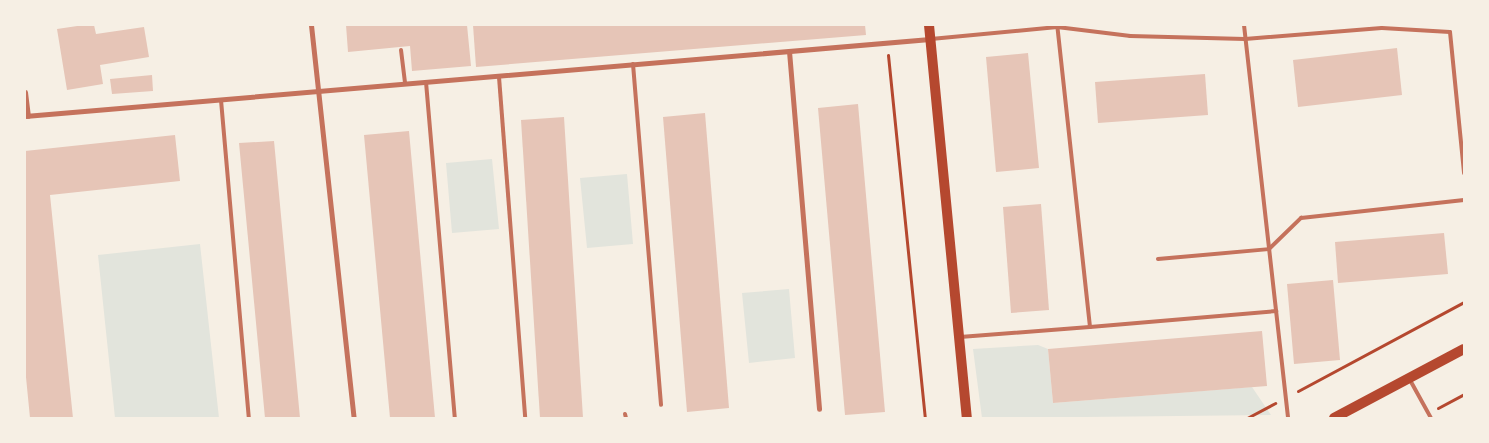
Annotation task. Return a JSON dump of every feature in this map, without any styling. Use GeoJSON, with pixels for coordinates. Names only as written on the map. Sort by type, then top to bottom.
{"type":"FeatureCollection","features":[{"type":"Feature","properties":{"kind":"main road"},"geometry":{"type":"LineString","coordinates":[[929,25],[967,418]]}},
{"type":"Feature","properties":{"kind":"main road"},"geometry":{"type":"LineString","coordinates":[[1334,418],[1464,349]]}},
{"type":"Feature","properties":{"kind":"street"},"geometry":{"type":"LineString","coordinates":[[311,25],[354,418]]}},
{"type":"Feature","properties":{"kind":"street"},"geometry":{"type":"LineString","coordinates":[[25,92],[26,116],[931,39]]}},
{"type":"Feature","properties":{"kind":"street"},"geometry":{"type":"LineString","coordinates":[[788,51],[819,410]]}},
{"type":"Feature","properties":{"kind":"lane"},"geometry":{"type":"LineString","coordinates":[[1244,25],[1288,418]]}},
{"type":"Feature","properties":{"kind":"lane"},"geometry":{"type":"LineString","coordinates":[[931,39],[1057,26],[1130,36],[1245,39],[1382,28],[1450,32],[1462,136],[1464,174]]}},
{"type":"Feature","properties":{"kind":"lane"},"geometry":{"type":"LineString","coordinates":[[1057,26],[1090,327]]}},
{"type":"Feature","properties":{"kind":"lane"},"geometry":{"type":"LineString","coordinates":[[401,50],[405,84]]}},
{"type":"Feature","properties":{"kind":"lane"},"geometry":{"type":"LineString","coordinates":[[634,64],[661,406]]}},
{"type":"Feature","properties":{"kind":"lane"},"geometry":{"type":"LineString","coordinates":[[499,77],[525,418]]}},
{"type":"Feature","properties":{"kind":"lane"},"geometry":{"type":"LineString","coordinates":[[426,82],[456,418]]}},
{"type":"Feature","properties":{"kind":"lane"},"geometry":{"type":"LineString","coordinates":[[221,100],[249,418]]}},
{"type":"Feature","properties":{"kind":"lane"},"geometry":{"type":"LineString","coordinates":[[1158,258],[1269,249],[1301,218],[1464,200]]}},
{"type":"Feature","properties":{"kind":"lane"},"geometry":{"type":"LineString","coordinates":[[960,337],[1276,311]]}},
{"type":"Feature","properties":{"kind":"lane"},"geometry":{"type":"LineString","coordinates":[[1409,378],[1429,416]]}},
{"type":"Feature","properties":{"kind":"path"},"geometry":{"type":"LineString","coordinates":[[887,43],[925,418]]}},
{"type":"Feature","properties":{"kind":"path"},"geometry":{"type":"LineString","coordinates":[[1247,418],[1464,302]]}},
{"type":"Feature","properties":{"kind":"path"},"geometry":{"type":"LineString","coordinates":[[1429,416],[1464,394]]}},
{"type":"Feature","properties":{"kind":"shaded area"},"geometry":{"type":"Polygon","coordinates":[[[492,159],[499,229],[452,233],[446,163],[492,159]]]}},
{"type":"Feature","properties":{"kind":"shaded area"},"geometry":{"type":"Polygon","coordinates":[[[627,174],[633,244],[587,248],[580,178],[627,174]]]}},
{"type":"Feature","properties":{"kind":"shaded area"},"geometry":{"type":"Polygon","coordinates":[[[200,244],[219,418],[115,418],[98,255],[200,244]]]}},
{"type":"Feature","properties":{"kind":"shaded area"},"geometry":{"type":"Polygon","coordinates":[[[789,289],[795,358],[749,363],[742,293],[789,289]]]}},
{"type":"Feature","properties":{"kind":"shaded area"},"geometry":{"type":"Polygon","coordinates":[[[1038,345],[1048,349],[1053,403],[1252,387],[1271,415],[982,418],[973,349],[1038,345]]]}},
{"type":"Feature","properties":{"kind":"building"},"geometry":{"type":"Polygon","coordinates":[[[94,25],[96,34],[144,27],[149,57],[100,65],[103,84],[67,90],[57,29],[94,25]]]}},
{"type":"Feature","properties":{"kind":"building"},"geometry":{"type":"Polygon","coordinates":[[[346,25],[467,25],[471,66],[412,71],[410,46],[348,52],[346,25]]]}},
{"type":"Feature","properties":{"kind":"building"},"geometry":{"type":"Polygon","coordinates":[[[473,25],[865,25],[866,35],[476,67],[473,25]]]}},
{"type":"Feature","properties":{"kind":"building"},"geometry":{"type":"Polygon","coordinates":[[[1397,48],[1402,95],[1298,107],[1293,60],[1397,48]]]}},
{"type":"Feature","properties":{"kind":"building"},"geometry":{"type":"Polygon","coordinates":[[[1028,53],[1039,168],[996,172],[986,57],[1028,53]]]}},
{"type":"Feature","properties":{"kind":"building"},"geometry":{"type":"Polygon","coordinates":[[[1205,74],[1208,115],[1098,123],[1095,82],[1205,74]]]}},
{"type":"Feature","properties":{"kind":"building"},"geometry":{"type":"Polygon","coordinates":[[[152,75],[153,91],[112,94],[110,79],[152,75]]]}},
{"type":"Feature","properties":{"kind":"building"},"geometry":{"type":"Polygon","coordinates":[[[858,104],[885,412],[845,415],[818,108],[858,104]]]}},
{"type":"Feature","properties":{"kind":"building"},"geometry":{"type":"Polygon","coordinates":[[[705,113],[729,408],[687,412],[663,117],[705,113]]]}},
{"type":"Feature","properties":{"kind":"building"},"geometry":{"type":"Polygon","coordinates":[[[564,117],[583,418],[540,418],[521,120],[564,117]]]}},
{"type":"Feature","properties":{"kind":"building"},"geometry":{"type":"Polygon","coordinates":[[[409,131],[435,418],[390,418],[364,135],[409,131]]]}},
{"type":"Feature","properties":{"kind":"building"},"geometry":{"type":"Polygon","coordinates":[[[175,135],[180,181],[50,195],[73,418],[30,418],[25,367],[25,151],[175,135]]]}},
{"type":"Feature","properties":{"kind":"building"},"geometry":{"type":"Polygon","coordinates":[[[274,141],[300,418],[265,418],[239,143],[274,141]]]}},
{"type":"Feature","properties":{"kind":"building"},"geometry":{"type":"Polygon","coordinates":[[[1041,204],[1049,310],[1011,313],[1003,207],[1041,204]]]}},
{"type":"Feature","properties":{"kind":"building"},"geometry":{"type":"Polygon","coordinates":[[[1444,233],[1448,274],[1338,283],[1335,242],[1444,233]]]}},
{"type":"Feature","properties":{"kind":"building"},"geometry":{"type":"Polygon","coordinates":[[[1333,280],[1340,360],[1294,364],[1287,284],[1333,280]]]}},
{"type":"Feature","properties":{"kind":"building"},"geometry":{"type":"Polygon","coordinates":[[[1262,331],[1267,386],[1053,403],[1048,349],[1262,331]]]}}]}
